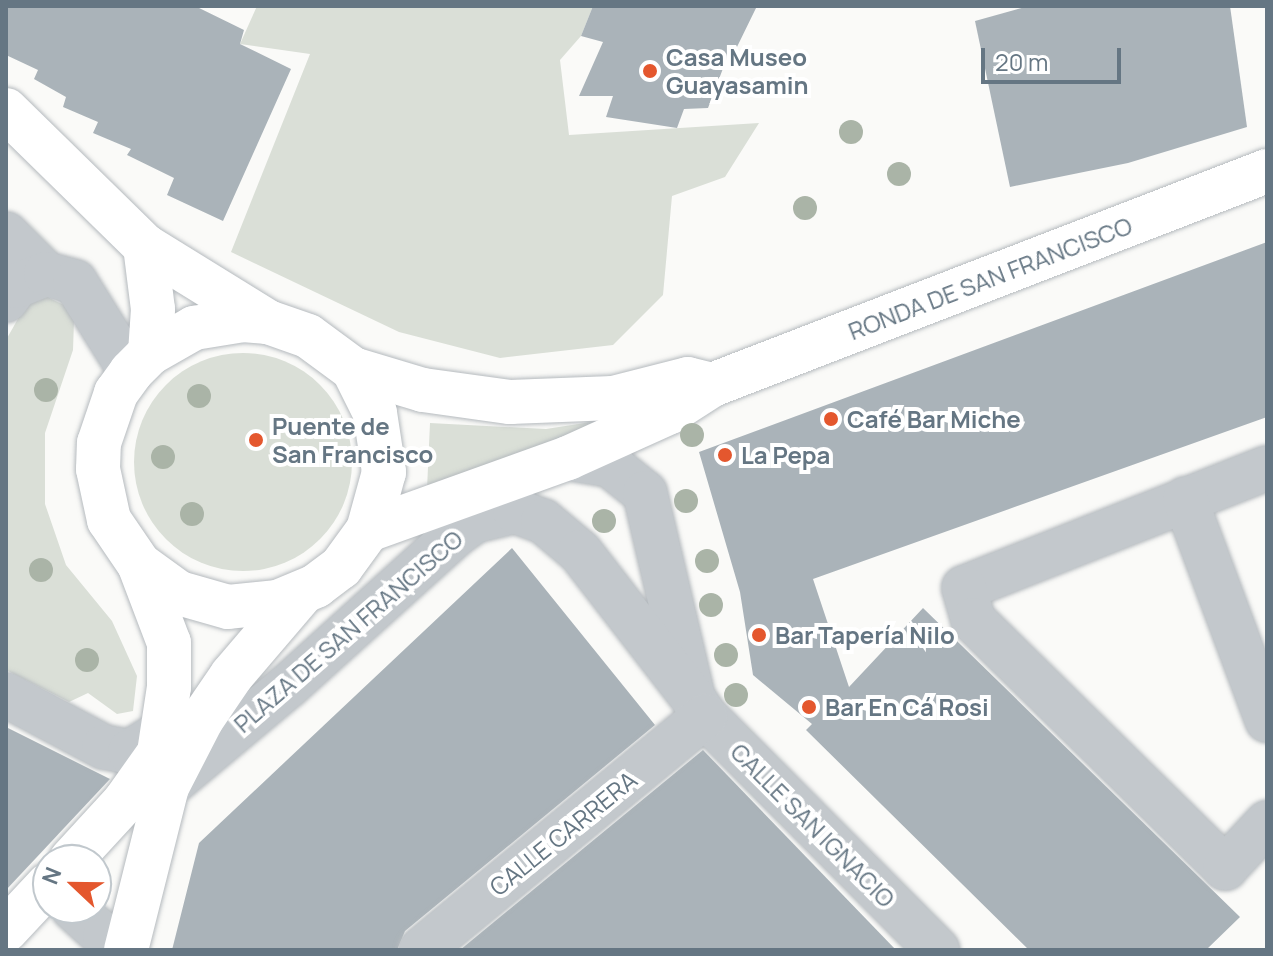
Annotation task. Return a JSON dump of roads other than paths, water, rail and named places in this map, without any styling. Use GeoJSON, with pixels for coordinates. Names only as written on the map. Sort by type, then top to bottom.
{"type":"FeatureCollection","features":[{"type":"Feature","properties":{"kind":"main road"},"geometry":{"type":"LineString","coordinates":[[6,110],[145,246],[268,322],[308,336],[353,369],[423,390],[557,404],[613,398],[688,379],[712,385]]}},
{"type":"Feature","properties":{"kind":"main road","name":"RONDA DE SAN FRANCISCO"},"geometry":{"type":"LineString","coordinates":[[712,385],[1267,171]]}},
{"type":"Feature","properties":{"kind":"main road"},"geometry":{"type":"LineString","coordinates":[[126,950],[147,767],[169,643],[139,564],[109,520],[98,469],[105,417],[141,362],[153,309],[145,246]]}},
{"type":"Feature","properties":{"kind":"main road"},"geometry":{"type":"LineString","coordinates":[[141,362],[194,328],[243,320],[268,322]]}},
{"type":"Feature","properties":{"kind":"main road"},"geometry":{"type":"LineString","coordinates":[[139,564],[179,593],[228,607],[278,602],[302,593],[341,567],[368,530],[382,492],[384,452],[375,413],[353,369]]}},
{"type":"Feature","properties":{"kind":"main road","name":"PLAZA DE SAN FRANCISCO"},"geometry":{"type":"LineString","coordinates":[[368,530],[568,458],[670,412],[712,385]]}},
{"type":"Feature","properties":{"kind":"main road"},"geometry":{"type":"LineString","coordinates":[[84,844],[147,767],[217,697],[302,593]]}},
{"type":"Feature","properties":{"kind":"main road"},"geometry":{"type":"LineString","coordinates":[[6,930],[32,911]]}},
{"type":"Feature","properties":{"kind":"street"},"geometry":{"type":"LineString","coordinates":[[6,234],[46,274],[75,282],[141,362]]}},
{"type":"Feature","properties":{"kind":"street"},"geometry":{"type":"LineString","coordinates":[[6,300],[16,286],[46,274]]}},
{"type":"Feature","properties":{"kind":"street"},"geometry":{"type":"LineString","coordinates":[[568,458],[610,465],[645,493],[699,707]]}},
{"type":"Feature","properties":{"kind":"street"},"geometry":{"type":"LineString","coordinates":[[1267,468],[964,588],[973,620],[1225,868],[1267,823]]}},
{"type":"Feature","properties":{"kind":"street"},"geometry":{"type":"LineString","coordinates":[[1185,499],[1267,720]]}},
{"type":"Feature","properties":{"kind":"street","name":"PLAZA DE SAN FRANCISCO"},"geometry":{"type":"LineString","coordinates":[[147,767],[474,521],[515,511],[528,515],[580,552]]}},
{"type":"Feature","properties":{"kind":"street","name":"CALLE SAN IGNACIO"},"geometry":{"type":"LineString","coordinates":[[580,552],[699,707],[937,950]]}},
{"type":"Feature","properties":{"kind":"street"},"geometry":{"type":"LineString","coordinates":[[6,695],[147,767]]}},
{"type":"Feature","properties":{"kind":"street","name":"CALLE CARRERA"},"geometry":{"type":"LineString","coordinates":[[421,950],[699,707]]}},
{"type":"Feature","properties":{"kind":"street"},"geometry":{"type":"LineString","coordinates":[[87,924],[105,937],[112,950]]}},
{"type":"Feature","properties":{"kind":"place","name":"Casa Museo Guayasamin"},"geometry":{"type":"Point","coordinates":[650,71]}},
{"type":"Feature","properties":{"kind":"place","name":"Café Bar Miche"},"geometry":{"type":"Point","coordinates":[831,419]}},
{"type":"Feature","properties":{"kind":"place","name":"Puente de San Francisco"},"geometry":{"type":"Point","coordinates":[256,440]}},
{"type":"Feature","properties":{"kind":"place","name":"La Pepa"},"geometry":{"type":"Point","coordinates":[725,455]}},
{"type":"Feature","properties":{"kind":"place","name":"Bar Tapería Nilo"},"geometry":{"type":"Point","coordinates":[759,635]}},
{"type":"Feature","properties":{"kind":"place","name":"Bar En Cá Rosi"},"geometry":{"type":"Point","coordinates":[809,707]}}]}
